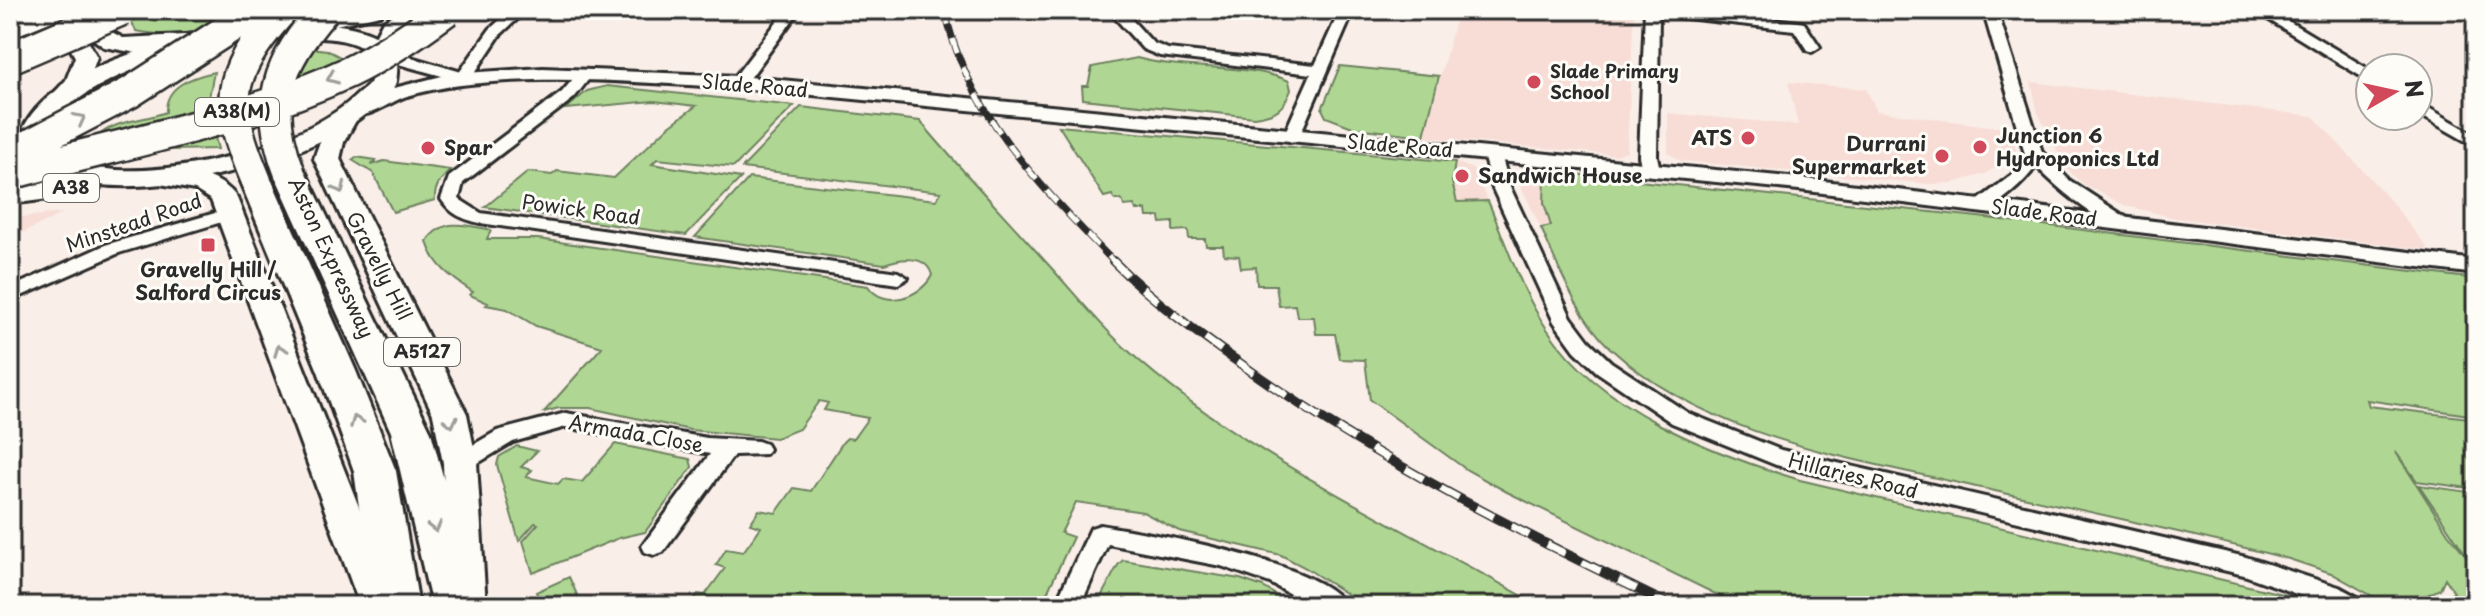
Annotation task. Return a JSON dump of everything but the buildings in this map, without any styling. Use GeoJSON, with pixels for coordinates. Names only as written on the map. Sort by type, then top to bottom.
{"type":"FeatureCollection","features":[{"type":"Feature","properties":{"kind":"highway"},"geometry":{"type":"LineString","coordinates":[[10,23],[41,10]]}},
{"type":"Feature","properties":{"kind":"highway"},"geometry":{"type":"LineString","coordinates":[[10,30],[59,10]]}},
{"type":"Feature","properties":{"kind":"highway"},"geometry":{"type":"LineString","coordinates":[[10,58],[122,10]]}},
{"type":"Feature","properties":{"kind":"highway","name":"Aston Expressway"},"geometry":{"type":"LineString","coordinates":[[324,10],[293,50],[275,93],[273,176],[331,356],[375,471],[396,606]]}},
{"type":"Feature","properties":{"kind":"highway"},"geometry":{"type":"LineString","coordinates":[[10,138],[54,106],[124,66],[205,41],[269,16],[371,10]]}},
{"type":"Feature","properties":{"kind":"highway"},"geometry":{"type":"LineString","coordinates":[[54,106],[31,138],[33,154],[39,161],[74,175],[131,179],[219,167],[273,151],[351,114],[383,85],[389,69],[384,52],[392,27],[421,10]]}},
{"type":"Feature","properties":{"kind":"highway","name":"A38(M)"},"geometry":{"type":"LineString","coordinates":[[10,174],[203,122],[303,90],[395,48],[447,10]]}},
{"type":"Feature","properties":{"kind":"highway"},"geometry":{"type":"LineString","coordinates":[[10,155],[269,16],[366,40],[384,52]]}},
{"type":"Feature","properties":{"kind":"highway","name":"Aston Expressway"},"geometry":{"type":"LineString","coordinates":[[269,16],[234,81],[234,111],[240,141],[273,176],[411,432],[455,606]]}},
{"type":"Feature","properties":{"kind":"highway"},"geometry":{"type":"LineString","coordinates":[[10,50],[91,27]]}},
{"type":"Feature","properties":{"kind":"highway","name":"A38"},"geometry":{"type":"LineString","coordinates":[[10,195],[131,179]]}},
{"type":"Feature","properties":{"kind":"main road"},"geometry":{"type":"LineString","coordinates":[[59,10],[134,45],[205,41]]}},
{"type":"Feature","properties":{"kind":"main road"},"geometry":{"type":"LineString","coordinates":[[54,106],[82,74],[91,27]]}},
{"type":"Feature","properties":{"kind":"main road","name":"Gravelly Hill"},"geometry":{"type":"LineString","coordinates":[[351,114],[331,142],[327,159],[436,379],[450,414],[460,463],[467,606]]}},
{"type":"Feature","properties":{"kind":"main road"},"geometry":{"type":"LineString","coordinates":[[163,177],[200,183],[219,190],[379,606]]}},
{"type":"Feature","properties":{"kind":"street"},"geometry":{"type":"LineString","coordinates":[[464,77],[495,32],[520,10]]}},
{"type":"Feature","properties":{"kind":"street"},"geometry":{"type":"LineString","coordinates":[[739,82],[793,10]]}},
{"type":"Feature","properties":{"kind":"street"},"geometry":{"type":"LineString","coordinates":[[1115,10],[1148,46],[1165,53],[1319,70]]}},
{"type":"Feature","properties":{"kind":"street"},"geometry":{"type":"LineString","coordinates":[[1291,137],[1347,10]]}},
{"type":"Feature","properties":{"kind":"street"},"geometry":{"type":"LineString","coordinates":[[1651,170],[1648,156],[1652,10],[1799,26],[1812,47]]}},
{"type":"Feature","properties":{"kind":"street"},"geometry":{"type":"LineString","coordinates":[[1990,10],[2034,154],[2063,184],[2121,222]]}},
{"type":"Feature","properties":{"kind":"street"},"geometry":{"type":"LineString","coordinates":[[2260,10],[2354,67]]}},
{"type":"Feature","properties":{"kind":"street"},"geometry":{"type":"LineString","coordinates":[[2469,10],[2476,13]]}},
{"type":"Feature","properties":{"kind":"street","name":"Slade Road"},"geometry":{"type":"LineString","coordinates":[[384,52],[464,77]]}},
{"type":"Feature","properties":{"kind":"street","name":"Slade Road"},"geometry":{"type":"LineString","coordinates":[[351,114],[412,88],[464,77],[584,75],[739,82],[1981,205],[2476,267]]}},
{"type":"Feature","properties":{"kind":"street","name":"Powick Road"},"geometry":{"type":"LineString","coordinates":[[584,75],[568,95],[455,181],[451,203],[463,213],[480,218],[898,278]]}},
{"type":"Feature","properties":{"kind":"street"},"geometry":{"type":"LineString","coordinates":[[2434,117],[2476,142]]}},
{"type":"Feature","properties":{"kind":"street"},"geometry":{"type":"LineString","coordinates":[[1981,205],[2020,177],[2034,154]]}},
{"type":"Feature","properties":{"kind":"street","name":"Hillaries Road"},"geometry":{"type":"LineString","coordinates":[[1492,155],[1502,189],[1561,318],[1582,346],[1604,367],[1680,418],[1776,457],[2246,566],[2330,594],[2352,606]]}},
{"type":"Feature","properties":{"kind":"street","name":"Minstead Road"},"geometry":{"type":"LineString","coordinates":[[10,295],[112,249],[229,214]]}},
{"type":"Feature","properties":{"kind":"street","name":"Armada Close"},"geometry":{"type":"LineString","coordinates":[[460,463],[505,436],[566,420],[727,448],[758,449]]}},
{"type":"Feature","properties":{"kind":"street","name":"Armada Close"},"geometry":{"type":"LineString","coordinates":[[654,546],[727,448]]}},
{"type":"Feature","properties":{"kind":"street"},"geometry":{"type":"LineString","coordinates":[[1067,606],[1100,534],[1236,560],[1276,573],[1333,606]]}},
{"type":"Feature","properties":{"kind":"shaded area","name":"Slade Primary School"},"geometry":{"type":"Polygon","coordinates":[[[1458,10],[1634,10],[1627,151],[1616,155],[1424,137],[1458,10]]]}},
{"type":"Feature","properties":{"kind":"shaded area"},"geometry":{"type":"Polygon","coordinates":[[[1788,82],[1866,89],[1877,111],[2011,129],[2016,150],[1985,174],[1953,183],[1929,184],[1681,161],[1668,153],[1668,113],[1798,125],[1788,82]]]}},
{"type":"Feature","properties":{"kind":"shaded area"},"geometry":{"type":"Polygon","coordinates":[[[2031,82],[2313,116],[2390,200],[2429,250],[2176,218],[2126,206],[2083,184],[2066,168],[2038,113],[2031,82]]]}},
{"type":"Feature","properties":{"kind":"shaded area"},"geometry":{"type":"Polygon","coordinates":[[[1455,162],[1473,169],[1488,201],[1457,203],[1452,182],[1455,162]]]}},
{"type":"Feature","properties":{"kind":"shaded area"},"geometry":{"type":"Polygon","coordinates":[[[1528,170],[1545,171],[1544,203],[1551,227],[1541,228],[1515,174],[1528,170]]]}},
{"type":"Feature","properties":{"kind":"shaded area"},"geometry":{"type":"Polygon","coordinates":[[[64,213],[10,239],[10,218],[64,213]]]}},
{"type":"Feature","properties":{"kind":"green space"},"geometry":{"type":"Polygon","coordinates":[[[173,10],[246,10],[206,28],[181,34],[136,31],[131,21],[173,10]]]}},
{"type":"Feature","properties":{"kind":"green space"},"geometry":{"type":"Polygon","coordinates":[[[310,48],[327,50],[344,59],[295,86],[298,69],[310,48]]]}},
{"type":"Feature","properties":{"kind":"green space"},"geometry":{"type":"Polygon","coordinates":[[[1137,58],[1273,75],[1289,81],[1291,90],[1278,110],[1254,117],[1083,99],[1082,86],[1088,86],[1092,67],[1137,58]]]}},
{"type":"Feature","properties":{"kind":"green space"},"geometry":{"type":"Polygon","coordinates":[[[1340,66],[1439,76],[1424,136],[1355,128],[1326,117],[1322,109],[1340,66]]]}},
{"type":"Feature","properties":{"kind":"green space"},"geometry":{"type":"Polygon","coordinates":[[[214,72],[207,107],[218,149],[118,151],[96,138],[120,124],[166,112],[170,95],[175,89],[189,80],[214,72]]]}},
{"type":"Feature","properties":{"kind":"green space"},"geometry":{"type":"Polygon","coordinates":[[[607,86],[794,106],[734,167],[657,159],[652,164],[741,178],[686,235],[485,207],[528,172],[552,175],[557,171],[614,178],[668,127],[696,106],[654,101],[566,109],[587,91],[607,86]]]}},
{"type":"Feature","properties":{"kind":"green space"},"geometry":{"type":"Polygon","coordinates":[[[801,107],[920,121],[1103,326],[1168,384],[1216,420],[1320,485],[1533,602],[1548,606],[1365,606],[1281,555],[1179,531],[1143,512],[1076,502],[1061,533],[1073,537],[1041,606],[689,606],[698,594],[705,595],[725,568],[716,565],[726,549],[743,552],[761,527],[750,524],[759,510],[776,513],[794,488],[811,491],[843,442],[847,438],[853,439],[868,418],[824,410],[828,403],[819,401],[799,429],[776,438],[690,430],[590,408],[559,408],[544,412],[602,347],[536,326],[507,309],[486,305],[488,303],[470,295],[473,292],[444,270],[427,241],[440,228],[464,225],[491,230],[487,239],[538,239],[868,286],[883,298],[902,298],[912,294],[932,275],[924,264],[912,259],[884,264],[695,237],[749,178],[936,200],[941,192],[742,168],[801,107]]]}},
{"type":"Feature","properties":{"kind":"green space"},"geometry":{"type":"Polygon","coordinates":[[[1059,126],[1455,162],[1452,182],[1457,202],[1488,201],[1522,283],[1547,329],[1569,358],[1596,383],[1660,425],[1730,456],[1800,480],[2295,597],[2319,606],[1740,606],[1467,470],[1370,400],[1365,360],[1340,359],[1335,334],[1316,334],[1314,317],[1297,317],[1295,305],[1279,306],[1276,285],[1257,285],[1256,267],[1241,268],[1239,256],[1224,255],[1223,246],[1206,246],[1205,239],[1189,239],[1188,230],[1173,231],[1173,222],[1161,223],[1160,217],[1147,217],[1146,210],[1136,210],[1134,205],[1124,206],[1122,200],[1115,200],[1112,195],[1104,197],[1059,126]]]}},
{"type":"Feature","properties":{"kind":"green space"},"geometry":{"type":"Polygon","coordinates":[[[356,157],[376,160],[371,165],[384,161],[450,170],[437,187],[435,200],[393,212],[373,173],[352,160],[356,157]]]}},
{"type":"Feature","properties":{"kind":"green space"},"geometry":{"type":"Polygon","coordinates":[[[1545,171],[1978,217],[2476,279],[2476,416],[2367,400],[2369,406],[2469,418],[2476,424],[2476,489],[2417,481],[2395,451],[2448,533],[2471,562],[2419,485],[2476,493],[2476,606],[2425,606],[2454,592],[2445,578],[2440,589],[2404,606],[2390,606],[2331,573],[2289,559],[1823,452],[1732,422],[1688,402],[1648,378],[1610,348],[1578,307],[1541,228],[1551,226],[1544,203],[1545,171]]]}},
{"type":"Feature","properties":{"kind":"green space"},"geometry":{"type":"Polygon","coordinates":[[[615,444],[690,459],[692,467],[645,532],[619,538],[533,573],[523,541],[538,524],[535,523],[519,541],[497,465],[499,457],[517,446],[537,451],[521,467],[532,470],[526,477],[558,484],[563,479],[582,482],[615,444]]]}},
{"type":"Feature","properties":{"kind":"green space"},"geometry":{"type":"Polygon","coordinates":[[[1123,560],[1240,579],[1263,587],[1293,606],[1096,606],[1123,560]]]}},
{"type":"Feature","properties":{"kind":"green space"},"geometry":{"type":"Polygon","coordinates":[[[569,577],[582,606],[542,606],[536,592],[569,577]]]}},
{"type":"Feature","properties":{"kind":"railway"},"geometry":{"type":"LineString","coordinates":[[945,10],[955,47],[989,116],[1036,178],[1114,262]]}},
{"type":"Feature","properties":{"kind":"railway"},"geometry":{"type":"LineString","coordinates":[[1114,262],[1197,333],[1352,437],[1510,525],[1672,606]]}},
{"type":"Feature","properties":{"kind":"place","name":"Slade Primary School"},"geometry":{"type":"Point","coordinates":[1534,82]}},
{"type":"Feature","properties":{"kind":"place","name":"ATS"},"geometry":{"type":"Point","coordinates":[1748,138]}},
{"type":"Feature","properties":{"kind":"place","name":"Junction 6 Hydroponics Ltd"},"geometry":{"type":"Point","coordinates":[1980,147]}},
{"type":"Feature","properties":{"kind":"place","name":"Spar"},"geometry":{"type":"Point","coordinates":[428,148]}},
{"type":"Feature","properties":{"kind":"place","name":"Durrani Supermarket"},"geometry":{"type":"Point","coordinates":[1942,156]}},
{"type":"Feature","properties":{"kind":"place","name":"Sandwich House"},"geometry":{"type":"Point","coordinates":[1462,176]}},
{"type":"Feature","properties":{"kind":"place","name":"Gravelly Hill / Salford Circus"},"geometry":{"type":"Point","coordinates":[208,245]}}]}
